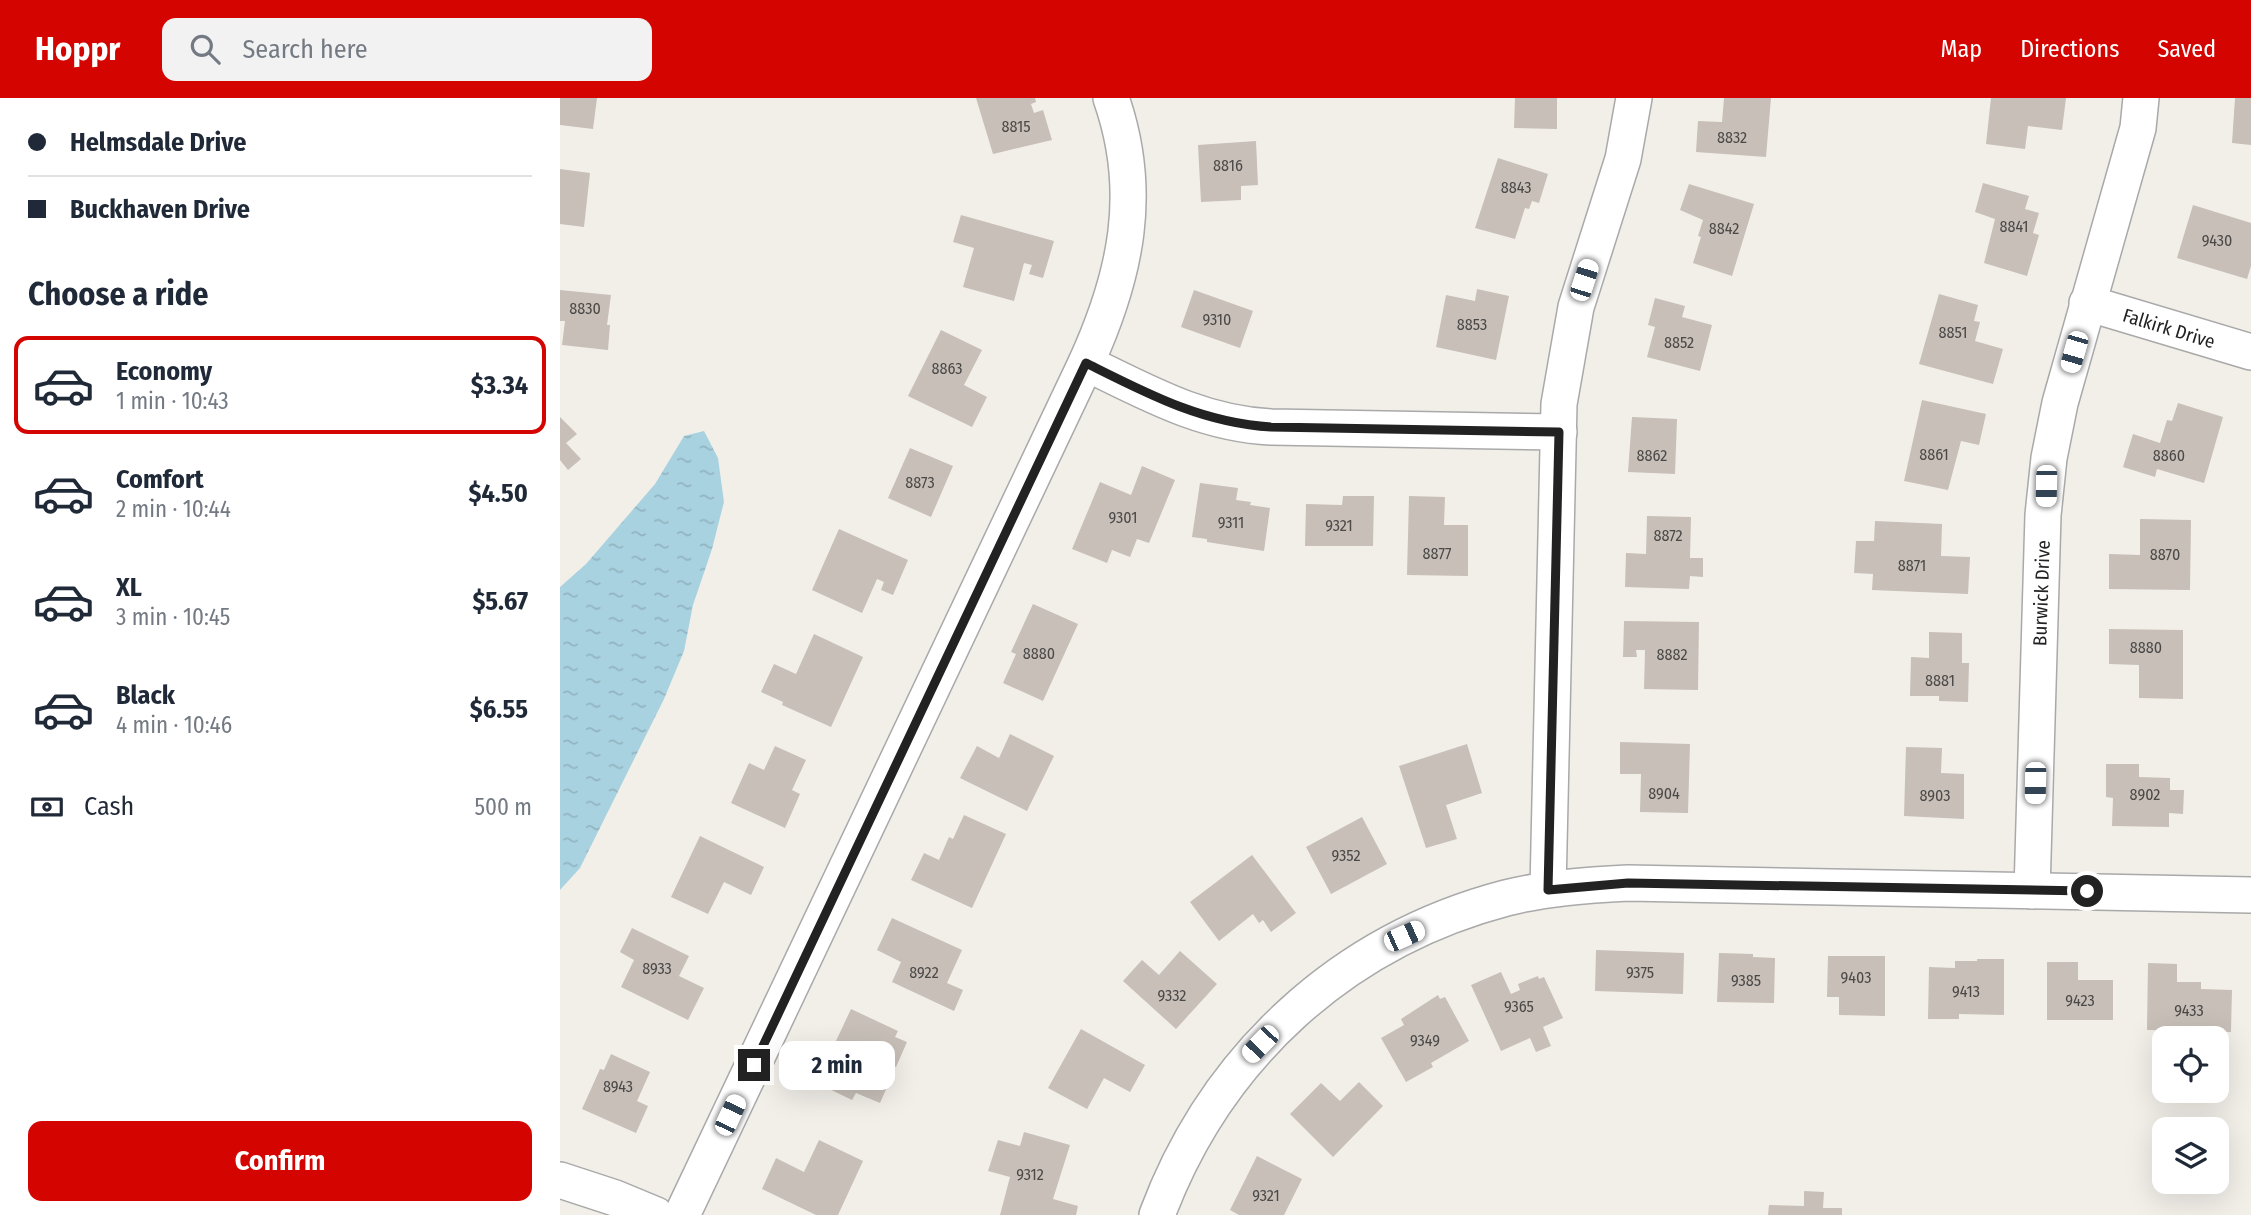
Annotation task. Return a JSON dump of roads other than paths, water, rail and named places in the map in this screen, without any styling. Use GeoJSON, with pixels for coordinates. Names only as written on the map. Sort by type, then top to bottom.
{"type":"FeatureCollection","features":[{"type":"Feature","properties":{"kind":"street"},"geometry":{"type":"LineString","coordinates":[[682,1215],[1086,363],[1115,291],[1124,252],[1129,198],[1122,132],[1111,98]]}},
{"type":"Feature","properties":{"kind":"street"},"geometry":{"type":"LineString","coordinates":[[1548,890],[1562,376],[1576,307],[1623,159],[1634,98]]}},
{"type":"Feature","properties":{"kind":"street","name":"Burwick Drive"},"geometry":{"type":"LineString","coordinates":[[2032,891],[2043,514],[2049,458],[2060,403],[2138,128],[2141,98]]}},
{"type":"Feature","properties":{"kind":"street","name":"Falkirk Drive"},"geometry":{"type":"LineString","coordinates":[[2087,303],[2251,352]]}},
{"type":"Feature","properties":{"kind":"street"},"geometry":{"type":"LineString","coordinates":[[1086,363],[1171,405],[1236,424],[1271,427],[1559,432]]}},
{"type":"Feature","properties":{"kind":"street"},"geometry":{"type":"LineString","coordinates":[[1157,1215],[1181,1158],[1224,1086],[1255,1049],[1311,996],[1367,956],[1429,925],[1507,898],[1548,890],[1628,883],[2251,895]]}},
{"type":"Feature","properties":{"kind":"street"},"geometry":{"type":"LineString","coordinates":[[560,1180],[656,1215]]}},
{"type":"Feature","properties":{"kind":"water"},"geometry":{"type":"Polygon","coordinates":[[[704,431],[718,458],[724,502],[693,605],[684,651],[664,699],[580,868],[560,890],[560,587],[586,564],[655,484],[684,436],[704,431]]]}}]}
